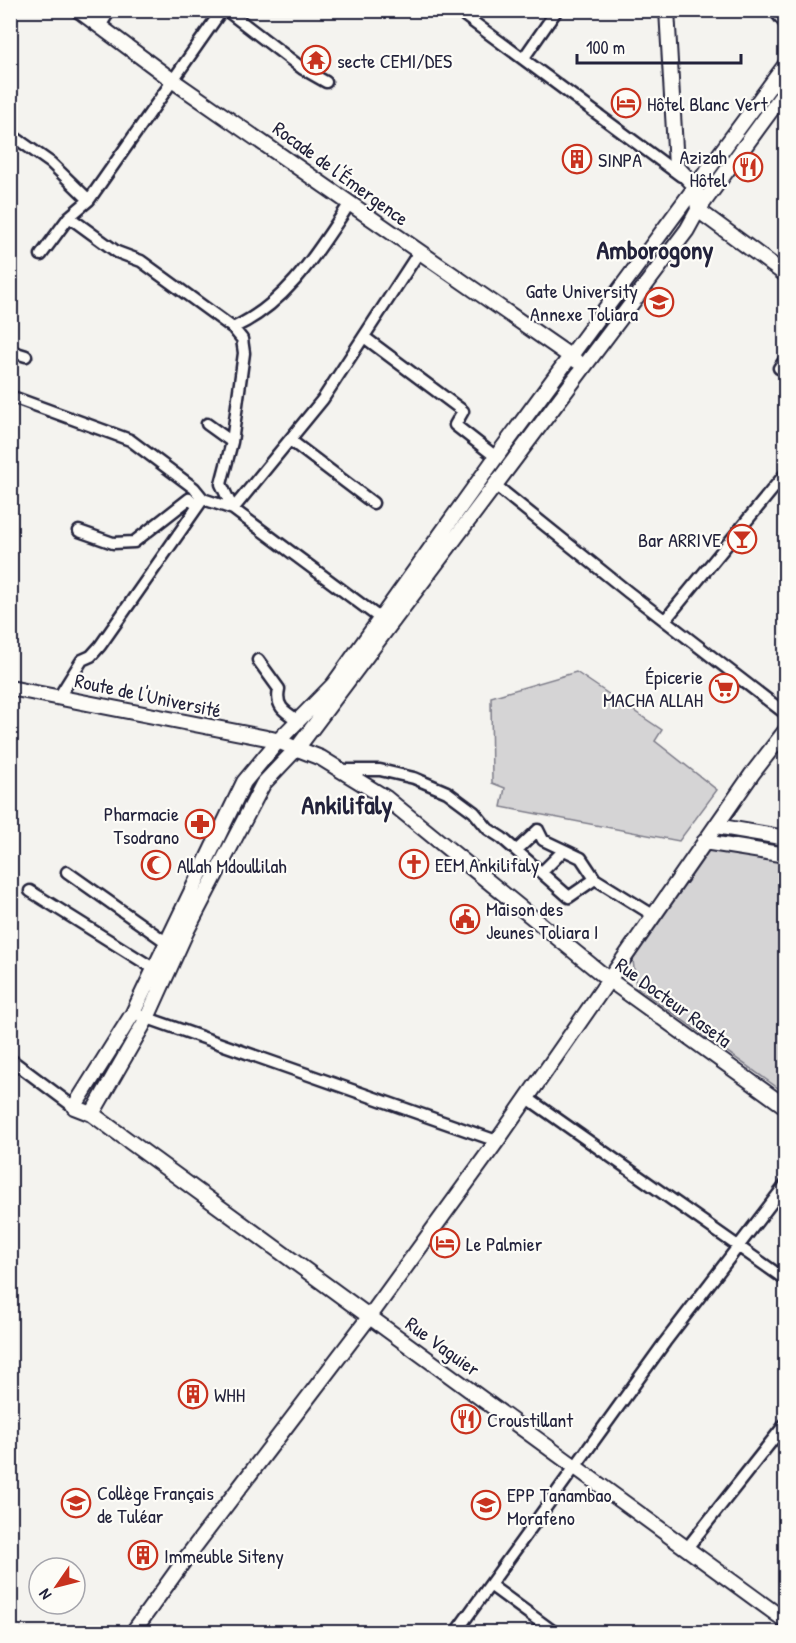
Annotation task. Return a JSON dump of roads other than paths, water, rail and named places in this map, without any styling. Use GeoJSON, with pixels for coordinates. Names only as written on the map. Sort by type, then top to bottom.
{"type":"FeatureCollection","features":[{"type":"Feature","properties":{"kind":"street","name":"Rocade de l'Émergence"},"geometry":{"type":"LineString","coordinates":[[78,10],[172,80],[584,366]]}},
{"type":"Feature","properties":{"kind":"street"},"geometry":{"type":"LineString","coordinates":[[100,26],[110,10]]}},
{"type":"Feature","properties":{"kind":"street"},"geometry":{"type":"LineString","coordinates":[[41,255],[69,217],[88,200],[224,10],[303,69],[326,82]]}},
{"type":"Feature","properties":{"kind":"street"},"geometry":{"type":"LineString","coordinates":[[457,10],[696,187]]}},
{"type":"Feature","properties":{"kind":"street"},"geometry":{"type":"LineString","coordinates":[[523,59],[557,10]]}},
{"type":"Feature","properties":{"kind":"street"},"geometry":{"type":"LineString","coordinates":[[668,10],[676,166],[696,187],[698,210],[786,275]]}},
{"type":"Feature","properties":{"kind":"street"},"geometry":{"type":"LineString","coordinates":[[774,10],[786,25]]}},
{"type":"Feature","properties":{"kind":"street"},"geometry":{"type":"LineString","coordinates":[[92,1114],[147,1018],[186,932],[263,784],[298,747],[386,623],[496,457],[786,64]]}},
{"type":"Feature","properties":{"kind":"street"},"geometry":{"type":"LineString","coordinates":[[10,1059],[74,1107],[133,1013],[244,782],[278,741],[333,685],[386,623],[495,484],[687,230],[698,210],[786,90]]}},
{"type":"Feature","properties":{"kind":"street"},"geometry":{"type":"LineString","coordinates":[[10,134],[51,163],[88,200]]}},
{"type":"Feature","properties":{"kind":"street"},"geometry":{"type":"LineString","coordinates":[[233,328],[274,302],[302,275],[350,203]]}},
{"type":"Feature","properties":{"kind":"street"},"geometry":{"type":"LineString","coordinates":[[69,217],[93,237],[117,252],[141,261],[233,328],[242,339],[244,353],[232,442],[220,484],[233,509],[386,623]]}},
{"type":"Feature","properties":{"kind":"street"},"geometry":{"type":"LineString","coordinates":[[233,509],[322,399],[419,252]]}},
{"type":"Feature","properties":{"kind":"street"},"geometry":{"type":"LineString","coordinates":[[364,338],[463,411],[455,425],[496,457]]}},
{"type":"Feature","properties":{"kind":"street"},"geometry":{"type":"LineString","coordinates":[[10,351],[26,356]]}},
{"type":"Feature","properties":{"kind":"street"},"geometry":{"type":"LineString","coordinates":[[779,368],[786,358]]}},
{"type":"Feature","properties":{"kind":"street"},"geometry":{"type":"LineString","coordinates":[[10,396],[130,440],[194,488],[200,503]]}},
{"type":"Feature","properties":{"kind":"street"},"geometry":{"type":"LineString","coordinates":[[207,424],[232,442]]}},
{"type":"Feature","properties":{"kind":"street"},"geometry":{"type":"LineString","coordinates":[[290,440],[373,503]]}},
{"type":"Feature","properties":{"kind":"street"},"geometry":{"type":"LineString","coordinates":[[666,619],[764,503],[786,473]]}},
{"type":"Feature","properties":{"kind":"street"},"geometry":{"type":"LineString","coordinates":[[495,484],[628,592],[666,619],[786,714]]}},
{"type":"Feature","properties":{"kind":"street"},"geometry":{"type":"LineString","coordinates":[[80,531],[113,543],[134,543],[189,499],[233,509]]}},
{"type":"Feature","properties":{"kind":"street"},"geometry":{"type":"LineString","coordinates":[[59,697],[82,660],[91,656],[100,646],[200,503]]}},
{"type":"Feature","properties":{"kind":"street"},"geometry":{"type":"LineString","coordinates":[[258,660],[279,689],[276,700],[280,709],[299,722]]}},
{"type":"Feature","properties":{"kind":"street","name":"Route de l'Université"},"geometry":{"type":"LineString","coordinates":[[10,688],[278,741]]}},
{"type":"Feature","properties":{"kind":"street"},"geometry":{"type":"LineString","coordinates":[[133,1632],[186,1558],[370,1316],[497,1141],[704,842],[786,730]]}},
{"type":"Feature","properties":{"kind":"street","name":"Rue Docteur Raseta"},"geometry":{"type":"LineString","coordinates":[[278,741],[298,747],[344,770],[386,798],[608,979],[786,1107]]}},
{"type":"Feature","properties":{"kind":"street"},"geometry":{"type":"LineString","coordinates":[[344,770],[381,770],[414,778],[436,788],[474,812],[488,829],[517,850],[569,897],[595,879]]}},
{"type":"Feature","properties":{"kind":"street"},"geometry":{"type":"LineString","coordinates":[[716,826],[786,838]]}},
{"type":"Feature","properties":{"kind":"street"},"geometry":{"type":"LineString","coordinates":[[517,850],[538,830],[543,840],[581,858],[595,879],[653,915]]}},
{"type":"Feature","properties":{"kind":"street"},"geometry":{"type":"LineString","coordinates":[[704,842],[786,855]]}},
{"type":"Feature","properties":{"kind":"street"},"geometry":{"type":"LineString","coordinates":[[542,872],[563,851]]}},
{"type":"Feature","properties":{"kind":"street"},"geometry":{"type":"LineString","coordinates":[[67,872],[166,942]]}},
{"type":"Feature","properties":{"kind":"street"},"geometry":{"type":"LineString","coordinates":[[30,891],[153,968]]}},
{"type":"Feature","properties":{"kind":"street"},"geometry":{"type":"LineString","coordinates":[[133,1013],[497,1141]]}},
{"type":"Feature","properties":{"kind":"street"},"geometry":{"type":"LineString","coordinates":[[526,1097],[786,1280]]}},
{"type":"Feature","properties":{"kind":"street","name":"Rue Vaguier"},"geometry":{"type":"LineString","coordinates":[[74,1107],[92,1114],[786,1621]]}},
{"type":"Feature","properties":{"kind":"street"},"geometry":{"type":"LineString","coordinates":[[456,1632],[737,1245],[786,1184]]}},
{"type":"Feature","properties":{"kind":"street"},"geometry":{"type":"LineString","coordinates":[[687,1548],[786,1423]]}},
{"type":"Feature","properties":{"kind":"street"},"geometry":{"type":"LineString","coordinates":[[490,1585],[554,1632]]}},
{"type":"Feature","properties":{"kind":"place","name":"secte CEMI/DES"},"geometry":{"type":"Point","coordinates":[316,60]}},
{"type":"Feature","properties":{"kind":"place","name":"Hôtel Blanc Vert"},"geometry":{"type":"Point","coordinates":[626,103]}},
{"type":"Feature","properties":{"kind":"place","name":"SINPA"},"geometry":{"type":"Point","coordinates":[577,159]}},
{"type":"Feature","properties":{"kind":"place","name":"Azizah Hôtel"},"geometry":{"type":"Point","coordinates":[748,167]}},
{"type":"Feature","properties":{"kind":"place","name":"Gate University Annexe Toliara"},"geometry":{"type":"Point","coordinates":[659,302]}},
{"type":"Feature","properties":{"kind":"place","name":"Bar ARRIVE"},"geometry":{"type":"Point","coordinates":[742,539]}},
{"type":"Feature","properties":{"kind":"place","name":"Épicerie MACHA ALLAH"},"geometry":{"type":"Point","coordinates":[724,688]}},
{"type":"Feature","properties":{"kind":"place","name":"Pharmacie Tsodrano"},"geometry":{"type":"Point","coordinates":[200,824]}},
{"type":"Feature","properties":{"kind":"place","name":"EEM Ankilifaly"},"geometry":{"type":"Point","coordinates":[414,864]}},
{"type":"Feature","properties":{"kind":"place","name":"Allah Mdoullilah"},"geometry":{"type":"Point","coordinates":[156,865]}},
{"type":"Feature","properties":{"kind":"place","name":"Maison des Jeunes Toliara I"},"geometry":{"type":"Point","coordinates":[465,919]}},
{"type":"Feature","properties":{"kind":"place","name":"Le Palmier"},"geometry":{"type":"Point","coordinates":[445,1243]}},
{"type":"Feature","properties":{"kind":"place","name":"WHH"},"geometry":{"type":"Point","coordinates":[193,1394]}},
{"type":"Feature","properties":{"kind":"place","name":"Croustillant"},"geometry":{"type":"Point","coordinates":[466,1419]}},
{"type":"Feature","properties":{"kind":"place","name":"Collège Français de Tuléar"},"geometry":{"type":"Point","coordinates":[76,1503]}},
{"type":"Feature","properties":{"kind":"place","name":"EPP Tanambao Morafeno"},"geometry":{"type":"Point","coordinates":[486,1505]}},
{"type":"Feature","properties":{"kind":"place","name":"Immeuble Siteny"},"geometry":{"type":"Point","coordinates":[143,1555]}},
{"type":"Feature","properties":{"kind":"district","name":"Amborogony"},"geometry":{"type":"Point","coordinates":[655,249]}},
{"type":"Feature","properties":{"kind":"district","name":"Ankilifaly"},"geometry":{"type":"Point","coordinates":[347,804]}}]}
